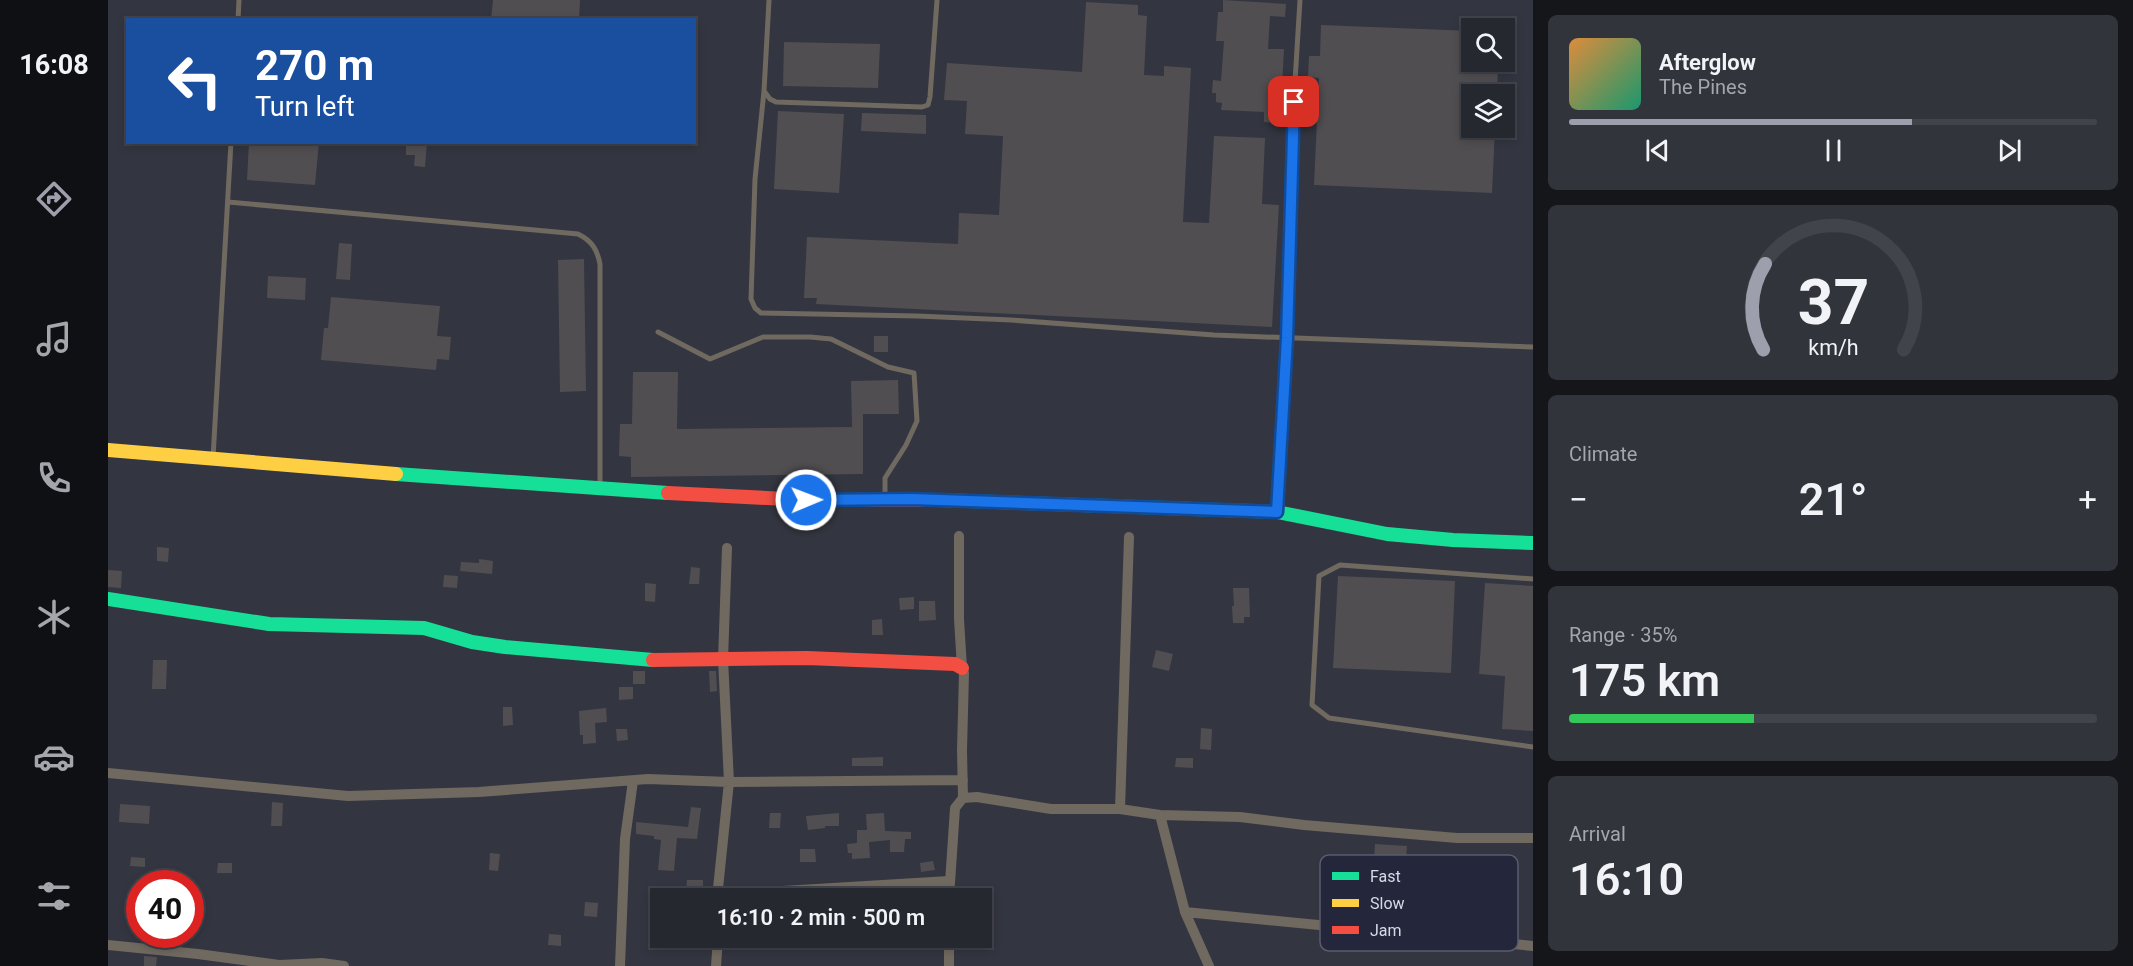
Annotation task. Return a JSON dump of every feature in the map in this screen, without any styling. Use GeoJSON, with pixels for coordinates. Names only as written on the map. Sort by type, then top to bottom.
{"type":"FeatureCollection","features":[{"type":"Feature","properties":{"kind":"street"},"geometry":{"type":"LineString","coordinates":[[108,450],[600,489],[806,500],[885,499],[1277,512],[1388,534],[1453,540],[1533,543]]}},
{"type":"Feature","properties":{"kind":"street"},"geometry":{"type":"LineString","coordinates":[[949,888],[955,808],[963,798],[964,673],[959,619],[959,536]]}},
{"type":"Feature","properties":{"kind":"street"},"geometry":{"type":"LineString","coordinates":[[1120,809],[1129,537]]}},
{"type":"Feature","properties":{"kind":"street"},"geometry":{"type":"LineString","coordinates":[[718,888],[727,822],[729,782],[723,658],[727,548]]}},
{"type":"Feature","properties":{"kind":"street"},"geometry":{"type":"LineString","coordinates":[[108,599],[269,624],[424,628],[472,642],[657,660],[807,658],[955,664],[962,668]]}},
{"type":"Feature","properties":{"kind":"street"},"geometry":{"type":"LineString","coordinates":[[108,772],[348,796],[479,792],[648,779],[729,782],[963,780]]}},
{"type":"Feature","properties":{"kind":"street"},"geometry":{"type":"LineString","coordinates":[[620,966],[626,839],[633,780]]}},
{"type":"Feature","properties":{"kind":"street"},"geometry":{"type":"LineString","coordinates":[[963,798],[977,797],[1051,809],[1120,809],[1160,815],[1240,817],[1457,838],[1533,838]]}},
{"type":"Feature","properties":{"kind":"street"},"geometry":{"type":"LineString","coordinates":[[1160,815],[1185,912],[1209,966]]}},
{"type":"Feature","properties":{"kind":"street"},"geometry":{"type":"LineString","coordinates":[[848,888],[949,881]]}},
{"type":"Feature","properties":{"kind":"street"},"geometry":{"type":"LineString","coordinates":[[1185,912],[1320,925]]}},
{"type":"Feature","properties":{"kind":"street"},"geometry":{"type":"LineString","coordinates":[[1518,944],[1533,946]]}},
{"type":"Feature","properties":{"kind":"street"},"geometry":{"type":"LineString","coordinates":[[108,945],[279,965],[322,963],[344,966]]}},
{"type":"Feature","properties":{"kind":"street"},"geometry":{"type":"LineString","coordinates":[[716,966],[717,948]]}},
{"type":"Feature","properties":{"kind":"street"},"geometry":{"type":"LineString","coordinates":[[949,948],[949,966]]}},
{"type":"Feature","properties":{"kind":"lane"},"geometry":{"type":"LineString","coordinates":[[238,18],[239,0]]}},
{"type":"Feature","properties":{"kind":"lane"},"geometry":{"type":"LineString","coordinates":[[769,0],[764,91],[755,179],[751,299],[755,309],[761,313],[1011,320],[1287,338],[1533,347]]}},
{"type":"Feature","properties":{"kind":"lane"},"geometry":{"type":"LineString","coordinates":[[764,91],[770,99],[776,102],[912,107],[928,105],[937,0]]}},
{"type":"Feature","properties":{"kind":"lane"},"geometry":{"type":"LineString","coordinates":[[1277,512],[1287,338],[1290,164],[1300,0]]}},
{"type":"Feature","properties":{"kind":"lane"},"geometry":{"type":"LineString","coordinates":[[213,460],[231,144]]}},
{"type":"Feature","properties":{"kind":"lane"},"geometry":{"type":"LineString","coordinates":[[228,202],[578,234],[589,240],[598,251],[600,264],[600,489]]}},
{"type":"Feature","properties":{"kind":"lane"},"geometry":{"type":"LineString","coordinates":[[658,332],[710,359],[763,337],[831,339],[888,367],[914,373],[917,421],[906,445],[885,478],[885,499]]}},
{"type":"Feature","properties":{"kind":"lane"},"geometry":{"type":"LineString","coordinates":[[1533,579],[1340,564],[1319,576],[1311,705],[1329,718],[1533,747]]}},
{"type":"Feature","properties":{"kind":"building"},"geometry":{"type":"Polygon","coordinates":[[[493,0],[580,0],[579,18],[491,18],[493,0]]]}},
{"type":"Feature","properties":{"kind":"building"},"geometry":{"type":"Polygon","coordinates":[[[1223,0],[1286,4],[1285,17],[1270,16],[1268,49],[1284,49],[1280,123],[1264,122],[1264,112],[1221,110],[1222,103],[1216,102],[1216,93],[1212,93],[1213,80],[1221,81],[1224,41],[1216,41],[1218,12],[1223,12],[1223,0]]]}},
{"type":"Feature","properties":{"kind":"building"},"geometry":{"type":"Polygon","coordinates":[[[1086,2],[1138,5],[1138,15],[1147,16],[1144,75],[1164,76],[1164,66],[1191,68],[1183,222],[1209,223],[1214,136],[1265,138],[1262,204],[1279,205],[1272,327],[816,304],[817,298],[804,298],[807,237],[958,244],[959,213],[999,215],[1003,136],[965,134],[967,101],[944,100],[947,63],[1082,72],[1086,2]]]}},
{"type":"Feature","properties":{"kind":"building"},"geometry":{"type":"Polygon","coordinates":[[[1321,25],[1461,31],[1461,72],[1498,72],[1497,84],[1461,84],[1461,138],[1495,138],[1492,193],[1314,185],[1319,78],[1308,77],[1309,56],[1320,56],[1321,25]]]}},
{"type":"Feature","properties":{"kind":"building"},"geometry":{"type":"Polygon","coordinates":[[[784,42],[880,44],[878,88],[783,86],[784,42]]]}},
{"type":"Feature","properties":{"kind":"building"},"geometry":{"type":"Polygon","coordinates":[[[778,111],[844,114],[839,193],[774,189],[778,111]]]}},
{"type":"Feature","properties":{"kind":"building"},"geometry":{"type":"Polygon","coordinates":[[[862,113],[926,115],[926,134],[861,131],[862,113]]]}},
{"type":"Feature","properties":{"kind":"building"},"geometry":{"type":"Polygon","coordinates":[[[249,144],[319,144],[315,185],[247,180],[249,144]]]}},
{"type":"Feature","properties":{"kind":"building"},"geometry":{"type":"Polygon","coordinates":[[[406,144],[427,144],[425,167],[414,166],[415,155],[406,155],[406,144]]]}},
{"type":"Feature","properties":{"kind":"building"},"geometry":{"type":"Polygon","coordinates":[[[339,243],[352,244],[350,280],[336,279],[339,243]]]}},
{"type":"Feature","properties":{"kind":"building"},"geometry":{"type":"Polygon","coordinates":[[[584,259],[586,391],[560,392],[558,260],[584,259]]]}},
{"type":"Feature","properties":{"kind":"building"},"geometry":{"type":"Polygon","coordinates":[[[268,276],[306,278],[305,300],[267,298],[268,276]]]}},
{"type":"Feature","properties":{"kind":"building"},"geometry":{"type":"Polygon","coordinates":[[[331,297],[440,306],[437,336],[451,337],[449,360],[437,359],[436,370],[321,360],[324,328],[328,328],[331,297]]]}},
{"type":"Feature","properties":{"kind":"building"},"geometry":{"type":"Polygon","coordinates":[[[874,336],[888,336],[888,352],[874,352],[874,336]]]}},
{"type":"Feature","properties":{"kind":"building"},"geometry":{"type":"Polygon","coordinates":[[[633,372],[678,372],[677,429],[852,427],[851,381],[898,380],[899,414],[863,414],[863,474],[631,477],[631,457],[619,456],[620,424],[632,424],[633,372]]]}},
{"type":"Feature","properties":{"kind":"building"},"geometry":{"type":"Polygon","coordinates":[[[157,547],[169,548],[168,562],[157,561],[157,547]]]}},
{"type":"Feature","properties":{"kind":"building"},"geometry":{"type":"Polygon","coordinates":[[[479,559],[493,561],[492,574],[460,571],[461,562],[479,563],[479,559]]]}},
{"type":"Feature","properties":{"kind":"building"},"geometry":{"type":"Polygon","coordinates":[[[691,567],[700,568],[699,584],[689,584],[691,567]]]}},
{"type":"Feature","properties":{"kind":"building"},"geometry":{"type":"Polygon","coordinates":[[[108,570],[122,571],[121,588],[108,587],[108,570]]]}},
{"type":"Feature","properties":{"kind":"building"},"geometry":{"type":"Polygon","coordinates":[[[444,575],[458,576],[457,588],[443,587],[444,575]]]}},
{"type":"Feature","properties":{"kind":"building"},"geometry":{"type":"Polygon","coordinates":[[[1338,576],[1455,581],[1451,673],[1333,668],[1338,576]]]}},
{"type":"Feature","properties":{"kind":"building"},"geometry":{"type":"Polygon","coordinates":[[[645,583],[656,584],[655,602],[645,601],[645,583]]]}},
{"type":"Feature","properties":{"kind":"building"},"geometry":{"type":"Polygon","coordinates":[[[1485,583],[1533,586],[1533,731],[1502,729],[1505,676],[1479,674],[1485,583]]]}},
{"type":"Feature","properties":{"kind":"building"},"geometry":{"type":"Polygon","coordinates":[[[1233,588],[1249,588],[1250,617],[1244,617],[1244,623],[1233,623],[1233,588]]]}},
{"type":"Feature","properties":{"kind":"building"},"geometry":{"type":"Polygon","coordinates":[[[914,597],[914,609],[900,610],[899,598],[914,597]]]}},
{"type":"Feature","properties":{"kind":"building"},"geometry":{"type":"Polygon","coordinates":[[[919,601],[935,601],[936,620],[919,621],[919,601]]]}},
{"type":"Feature","properties":{"kind":"building"},"geometry":{"type":"Polygon","coordinates":[[[882,619],[883,635],[872,635],[872,620],[882,619]]]}},
{"type":"Feature","properties":{"kind":"building"},"geometry":{"type":"Polygon","coordinates":[[[1156,650],[1173,654],[1169,671],[1152,667],[1156,650]]]}},
{"type":"Feature","properties":{"kind":"building"},"geometry":{"type":"Polygon","coordinates":[[[153,660],[167,660],[166,689],[152,689],[153,660]]]}},
{"type":"Feature","properties":{"kind":"building"},"geometry":{"type":"Polygon","coordinates":[[[633,671],[645,671],[645,684],[633,684],[633,671]]]}},
{"type":"Feature","properties":{"kind":"building"},"geometry":{"type":"Polygon","coordinates":[[[709,671],[716,671],[717,691],[710,692],[709,671]]]}},
{"type":"Feature","properties":{"kind":"building"},"geometry":{"type":"Polygon","coordinates":[[[619,687],[633,687],[633,699],[619,700],[619,687]]]}},
{"type":"Feature","properties":{"kind":"building"},"geometry":{"type":"Polygon","coordinates":[[[503,707],[512,707],[513,725],[503,726],[503,707]]]}},
{"type":"Feature","properties":{"kind":"building"},"geometry":{"type":"Polygon","coordinates":[[[606,708],[607,722],[595,723],[596,743],[583,744],[583,735],[580,735],[579,711],[606,708]]]}},
{"type":"Feature","properties":{"kind":"building"},"geometry":{"type":"Polygon","coordinates":[[[1201,728],[1212,729],[1211,750],[1200,749],[1201,728]]]}},
{"type":"Feature","properties":{"kind":"building"},"geometry":{"type":"Polygon","coordinates":[[[616,729],[627,729],[628,740],[617,741],[616,729]]]}},
{"type":"Feature","properties":{"kind":"building"},"geometry":{"type":"Polygon","coordinates":[[[883,757],[883,766],[852,766],[852,758],[883,757]]]}},
{"type":"Feature","properties":{"kind":"building"},"geometry":{"type":"Polygon","coordinates":[[[1176,758],[1193,758],[1193,768],[1175,767],[1176,758]]]}},
{"type":"Feature","properties":{"kind":"building"},"geometry":{"type":"Polygon","coordinates":[[[272,802],[283,803],[282,826],[271,826],[272,802]]]}},
{"type":"Feature","properties":{"kind":"building"},"geometry":{"type":"Polygon","coordinates":[[[120,804],[150,806],[149,824],[119,822],[120,804]]]}},
{"type":"Feature","properties":{"kind":"building"},"geometry":{"type":"Polygon","coordinates":[[[691,807],[701,808],[697,839],[677,838],[674,871],[658,870],[661,840],[654,839],[654,836],[636,834],[636,822],[688,827],[691,807]]]}},
{"type":"Feature","properties":{"kind":"building"},"geometry":{"type":"Polygon","coordinates":[[[770,813],[781,813],[780,828],[769,828],[770,813]]]}},
{"type":"Feature","properties":{"kind":"building"},"geometry":{"type":"Polygon","coordinates":[[[839,813],[839,826],[808,830],[806,816],[839,813]]]}},
{"type":"Feature","properties":{"kind":"building"},"geometry":{"type":"Polygon","coordinates":[[[884,813],[885,831],[911,832],[911,839],[905,839],[904,852],[890,852],[890,840],[869,842],[870,858],[852,859],[852,853],[848,853],[847,844],[857,843],[857,830],[867,830],[866,814],[884,813]]]}},
{"type":"Feature","properties":{"kind":"building"},"geometry":{"type":"Polygon","coordinates":[[[1375,844],[1407,846],[1406,855],[1374,855],[1375,844]]]}},
{"type":"Feature","properties":{"kind":"building"},"geometry":{"type":"Polygon","coordinates":[[[800,849],[815,849],[816,862],[800,862],[800,849]]]}},
{"type":"Feature","properties":{"kind":"building"},"geometry":{"type":"Polygon","coordinates":[[[490,853],[500,854],[498,871],[489,870],[490,853]]]}},
{"type":"Feature","properties":{"kind":"building"},"geometry":{"type":"Polygon","coordinates":[[[131,857],[145,858],[145,867],[130,866],[131,857]]]}},
{"type":"Feature","properties":{"kind":"building"},"geometry":{"type":"Polygon","coordinates":[[[933,861],[935,870],[921,872],[920,863],[933,861]]]}},
{"type":"Feature","properties":{"kind":"building"},"geometry":{"type":"Polygon","coordinates":[[[218,863],[232,863],[232,873],[217,873],[218,863]]]}},
{"type":"Feature","properties":{"kind":"building"},"geometry":{"type":"Polygon","coordinates":[[[687,880],[703,880],[703,888],[686,888],[687,880]]]}},
{"type":"Feature","properties":{"kind":"building"},"geometry":{"type":"Polygon","coordinates":[[[585,902],[598,903],[597,917],[584,916],[585,902]]]}},
{"type":"Feature","properties":{"kind":"building"},"geometry":{"type":"Polygon","coordinates":[[[549,934],[561,935],[561,946],[548,945],[549,934]]]}},
{"type":"Feature","properties":{"kind":"building"},"geometry":{"type":"Polygon","coordinates":[[[144,956],[157,957],[156,966],[144,966],[144,956]]]}},
{"type":"Feature","properties":{"kind":"traffic: fast"},"geometry":{"type":"LineString","coordinates":[[396,474],[668,493]]}},
{"type":"Feature","properties":{"kind":"traffic: fast"},"geometry":{"type":"LineString","coordinates":[[940,500],[1277,512],[1387,534],[1453,540],[1533,543]]}},
{"type":"Feature","properties":{"kind":"traffic: fast"},"geometry":{"type":"LineString","coordinates":[[108,599],[269,624],[424,628],[472,642],[505,647],[653,660]]}},
{"type":"Feature","properties":{"kind":"traffic: slow"},"geometry":{"type":"LineString","coordinates":[[108,450],[396,474]]}},
{"type":"Feature","properties":{"kind":"traffic: jam"},"geometry":{"type":"LineString","coordinates":[[668,493],[806,500],[940,500]]}},
{"type":"Feature","properties":{"kind":"traffic: jam"},"geometry":{"type":"LineString","coordinates":[[653,660],[807,658],[955,664],[962,668]]}},
{"type":"Feature","properties":{"kind":"route"},"geometry":{"type":"LineString","coordinates":[[806,500],[912,499],[1277,512],[1287,338],[1290,164],[1294,102]]}}]}
